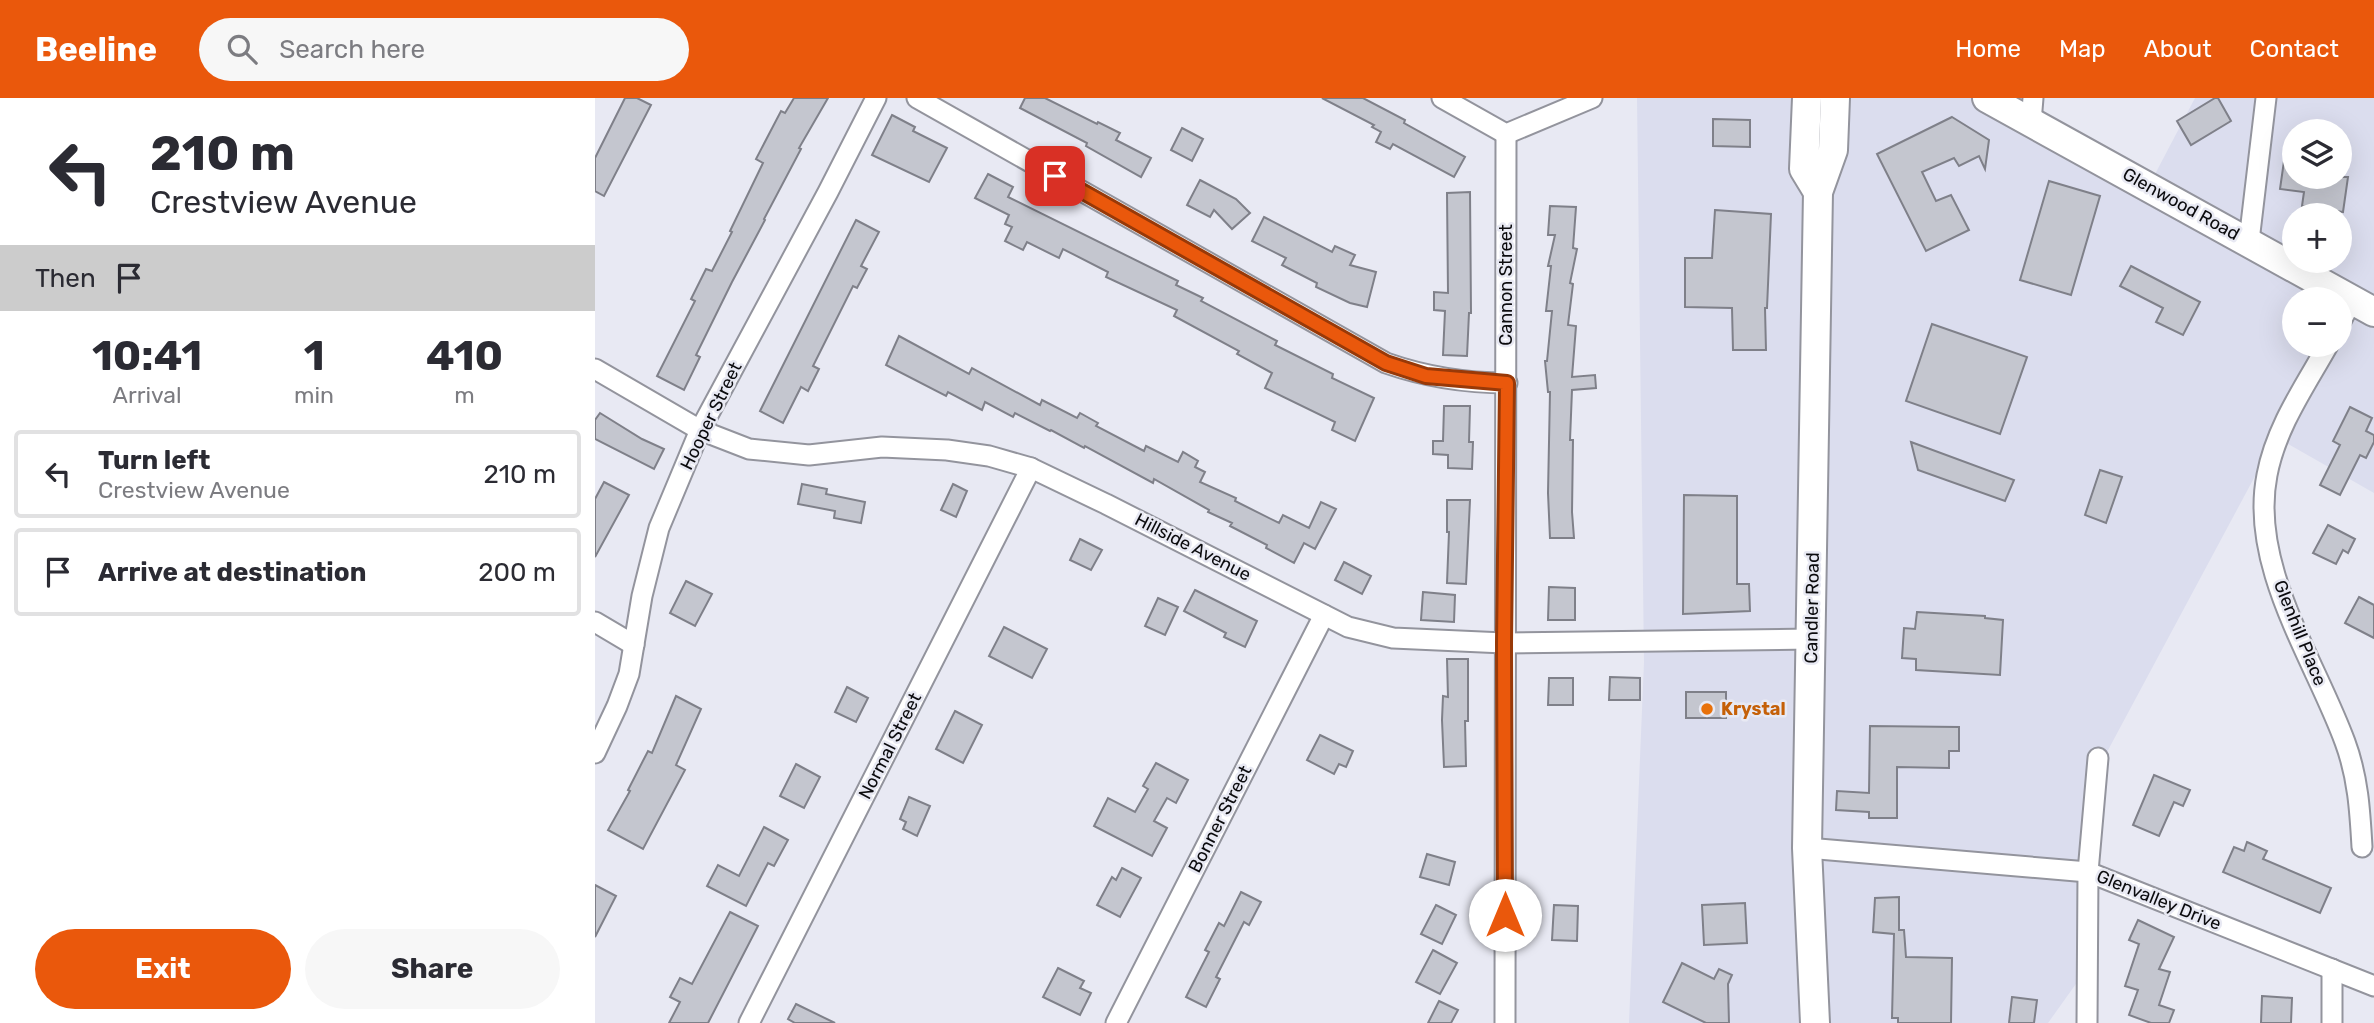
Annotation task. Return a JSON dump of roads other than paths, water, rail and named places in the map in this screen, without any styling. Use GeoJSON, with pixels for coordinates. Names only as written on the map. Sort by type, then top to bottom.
{"type":"FeatureCollection","features":[{"type":"Feature","properties":{"kind":"main road","name":"Candler Road"},"geometry":{"type":"LineString","coordinates":[[1807,98],[1804,169],[1818,192]]}},
{"type":"Feature","properties":{"kind":"main road","name":"Glenwood Road"},"geometry":{"type":"LineString","coordinates":[[1987,98],[2032,110],[2249,241],[2355,312]]}},
{"type":"Feature","properties":{"kind":"main road","name":"Candler Road"},"geometry":{"type":"LineString","coordinates":[[1815,1023],[1807,848],[1818,192],[1833,150],[1838,101]]}},
{"type":"Feature","properties":{"kind":"street","name":"Hooper Street"},"geometry":{"type":"LineString","coordinates":[[595,753],[629,674],[642,596],[659,528],[700,430],[876,98]]}},
{"type":"Feature","properties":{"kind":"street"},"geometry":{"type":"LineString","coordinates":[[917,98],[1386,363],[1426,376],[1507,383]]}},
{"type":"Feature","properties":{"kind":"street"},"geometry":{"type":"LineString","coordinates":[[1442,98],[1506,134],[1592,98]]}},
{"type":"Feature","properties":{"kind":"street"},"geometry":{"type":"LineString","coordinates":[[2249,241],[2266,98]]}},
{"type":"Feature","properties":{"kind":"street","name":"Cannon Street"},"geometry":{"type":"LineString","coordinates":[[1505,1023],[1506,134]]}},
{"type":"Feature","properties":{"kind":"street","name":"Glenhill Place"},"geometry":{"type":"LineString","coordinates":[[2321,357],[2288,415],[2273,450],[2265,489],[2266,540],[2281,595],[2346,743],[2358,782],[2362,847]]}},
{"type":"Feature","properties":{"kind":"street","name":"Hillside Avenue"},"geometry":{"type":"LineString","coordinates":[[595,369],[700,430],[748,449],[809,454],[882,447],[947,450],[989,456],[1031,468],[1348,627],[1393,638],[1504,643],[1811,639]]}},
{"type":"Feature","properties":{"kind":"street","name":"Normal Street"},"geometry":{"type":"LineString","coordinates":[[749,1023],[1031,468]]}},
{"type":"Feature","properties":{"kind":"street","name":"Bonner Street"},"geometry":{"type":"LineString","coordinates":[[1115,1023],[1324,615]]}},
{"type":"Feature","properties":{"kind":"street"},"geometry":{"type":"LineString","coordinates":[[595,622],[634,645]]}},
{"type":"Feature","properties":{"kind":"street"},"geometry":{"type":"LineString","coordinates":[[2087,1023],[2088,872],[2098,758]]}},
{"type":"Feature","properties":{"kind":"street","name":"Glenvalley Drive"},"geometry":{"type":"LineString","coordinates":[[1807,848],[2088,872],[2374,986]]}},
{"type":"Feature","properties":{"kind":"street"},"geometry":{"type":"LineString","coordinates":[[2332,969],[2332,1023]]}},
{"type":"Feature","properties":{"kind":"place","name":"Krystal"},"geometry":{"type":"Point","coordinates":[1707,709]}}]}
